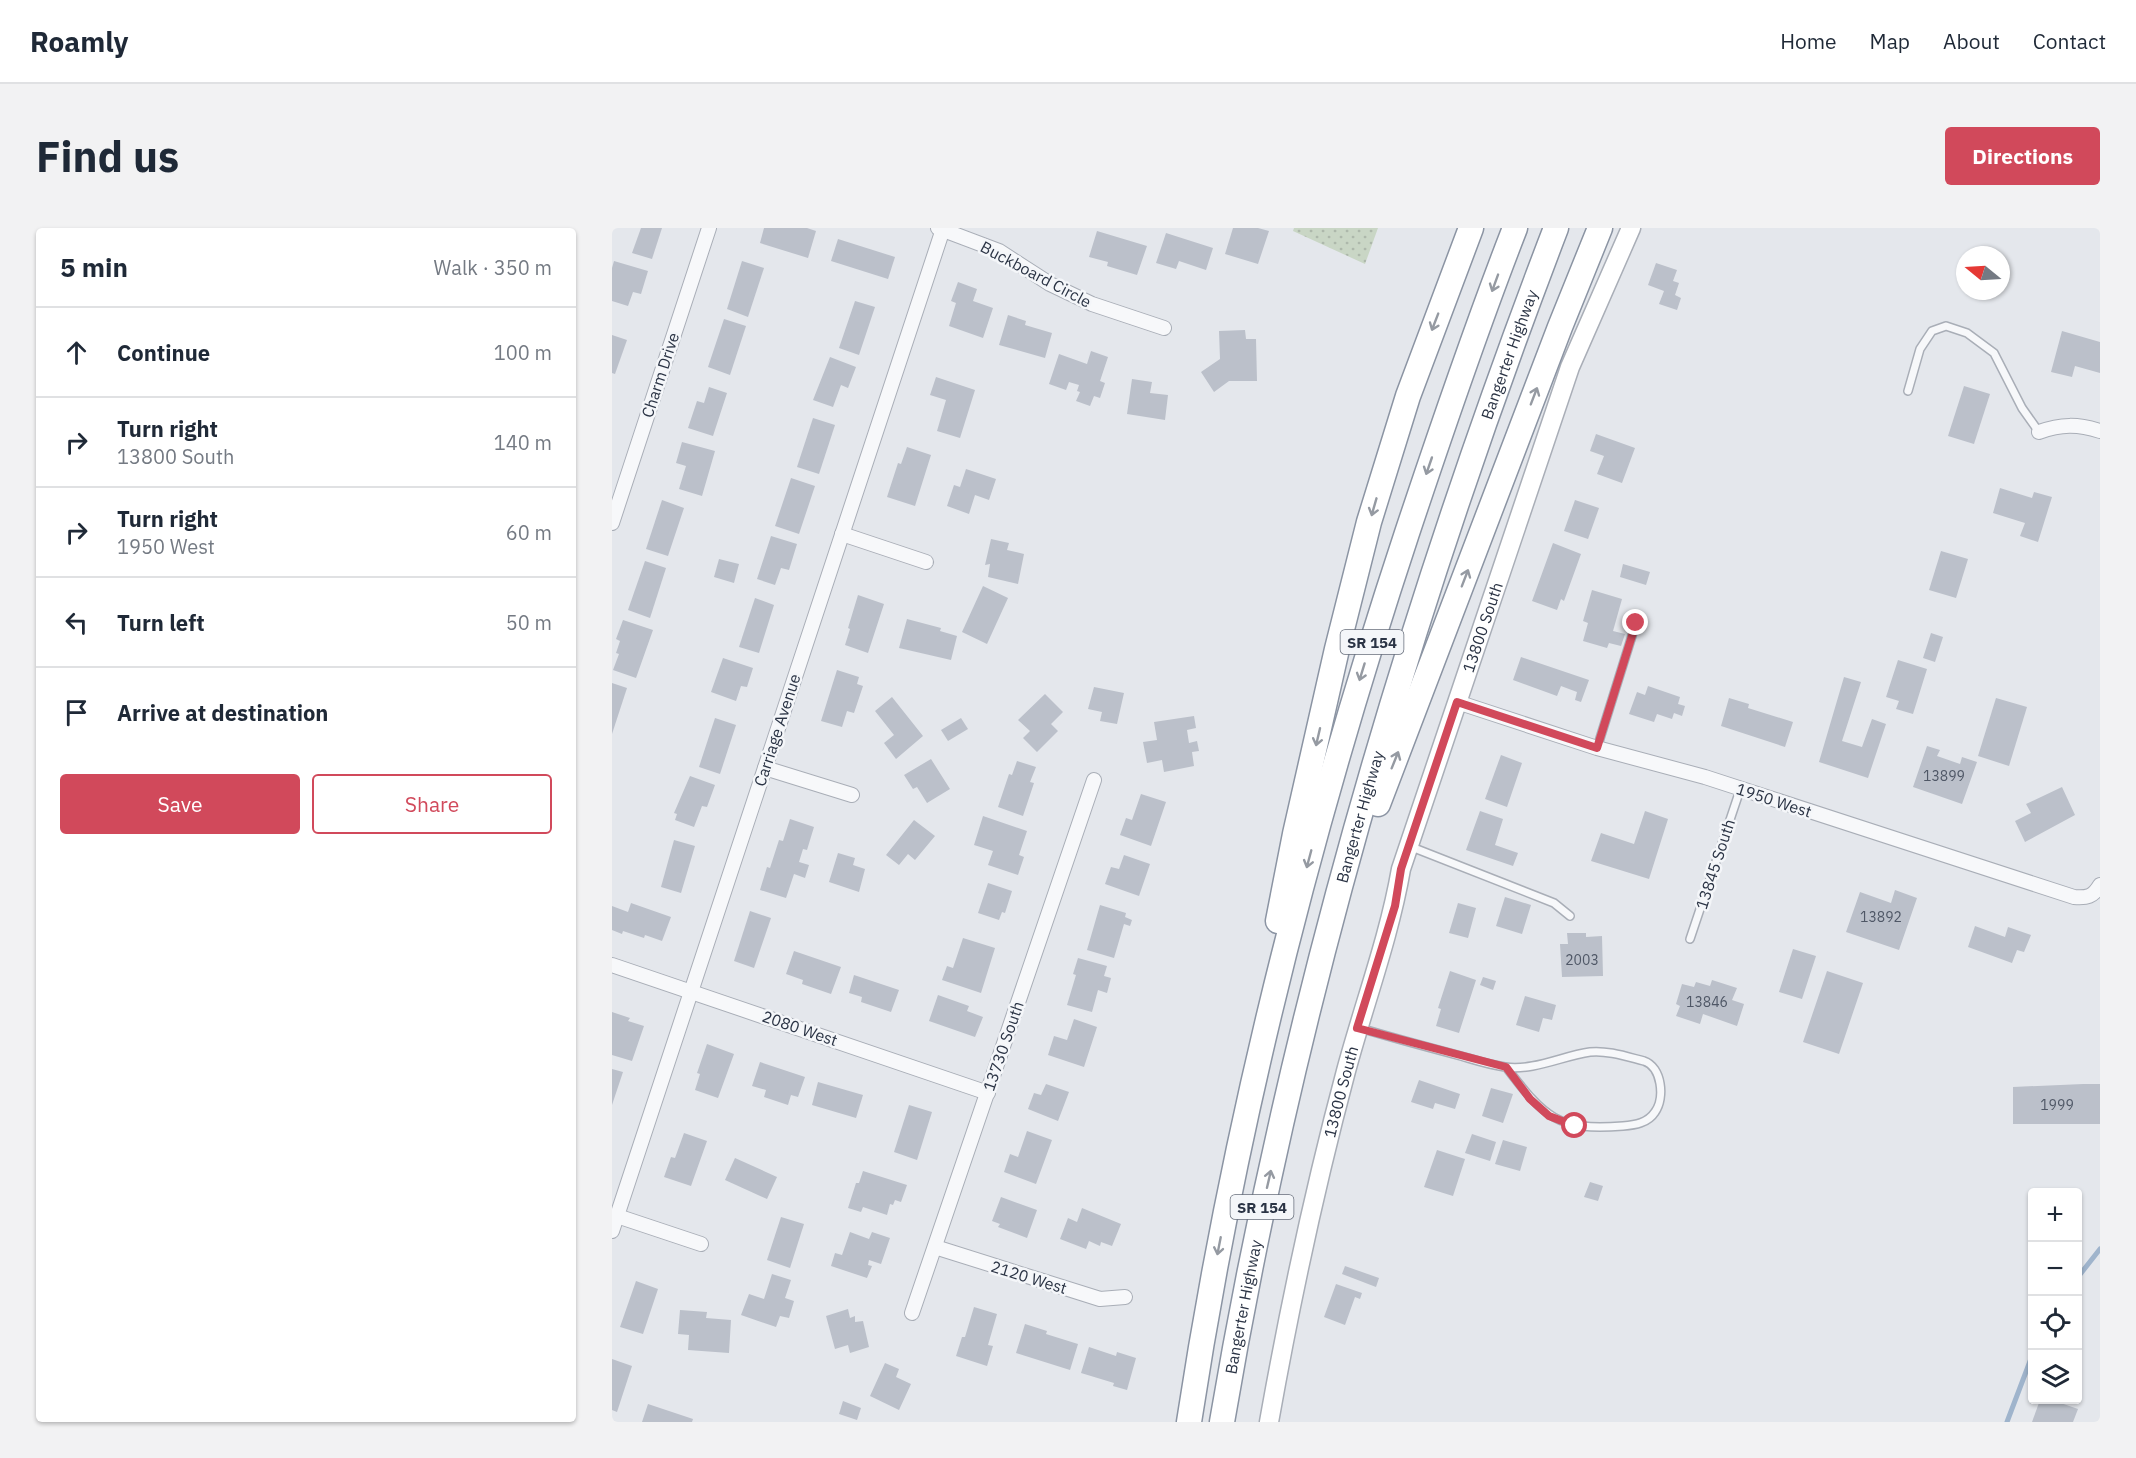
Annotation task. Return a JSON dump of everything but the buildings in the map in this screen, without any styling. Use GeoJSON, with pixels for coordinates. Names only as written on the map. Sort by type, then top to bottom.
{"type":"FeatureCollection","features":[{"type":"Feature","properties":{"kind":"highway"},"geometry":{"type":"LineString","coordinates":[[1258,1066],[1266,996],[1283,891],[1352,586],[1408,396],[1471,228]]}},
{"type":"Feature","properties":{"kind":"highway","name":"Bangerter Highway"},"geometry":{"type":"LineString","coordinates":[[1189,1422],[1220,1240],[1258,1066],[1307,865],[1386,597],[1450,408],[1515,228]]}},
{"type":"Feature","properties":{"kind":"highway","name":"Bangerter Highway"},"geometry":{"type":"LineString","coordinates":[[1222,1422],[1258,1226],[1312,993],[1363,805],[1425,599],[1495,391],[1556,228]]}},
{"type":"Feature","properties":{"kind":"highway"},"geometry":{"type":"LineString","coordinates":[[1312,993],[1390,773],[1600,228]]}},
{"type":"Feature","properties":{"kind":"street","name":"Charm Drive"},"geometry":{"type":"LineString","coordinates":[[612,523],[709,228]]}},
{"type":"Feature","properties":{"kind":"street","name":"13800 South"},"geometry":{"type":"LineString","coordinates":[[1269,1422],[1286,1323],[1318,1174],[1357,1028],[1395,906],[1401,869],[1577,348],[1631,228]]}},
{"type":"Feature","properties":{"kind":"street","name":"Buckboard Circle"},"geometry":{"type":"LineString","coordinates":[[940,229],[999,251],[1050,284],[1092,304],[1164,328]]}},
{"type":"Feature","properties":{"kind":"street","name":"Carriage Avenue"},"geometry":{"type":"LineString","coordinates":[[612,1231],[940,229]]}},
{"type":"Feature","properties":{"kind":"street"},"geometry":{"type":"LineString","coordinates":[[2039,432],[2071,425],[2100,431]]}},
{"type":"Feature","properties":{"kind":"street"},"geometry":{"type":"LineString","coordinates":[[842,534],[926,562]]}},
{"type":"Feature","properties":{"kind":"street","name":"1950 West"},"geometry":{"type":"LineString","coordinates":[[1457,702],[1597,748],[1705,777],[2074,897],[2091,896],[2100,885]]}},
{"type":"Feature","properties":{"kind":"street"},"geometry":{"type":"LineString","coordinates":[[765,768],[852,795]]}},
{"type":"Feature","properties":{"kind":"street","name":"13730 South"},"geometry":{"type":"LineString","coordinates":[[912,1313],[1094,780]]}},
{"type":"Feature","properties":{"kind":"street","name":"2080 West"},"geometry":{"type":"LineString","coordinates":[[612,965],[988,1093]]}},
{"type":"Feature","properties":{"kind":"street"},"geometry":{"type":"LineString","coordinates":[[617,1216],[701,1244]]}},
{"type":"Feature","properties":{"kind":"street","name":"2120 West"},"geometry":{"type":"LineString","coordinates":[[935,1247],[1100,1299],[1125,1298]]}},
{"type":"Feature","properties":{"kind":"lane"},"geometry":{"type":"LineString","coordinates":[[1908,391],[1920,349],[1932,331],[1946,326],[1967,333],[1994,353],[2022,408],[2039,432]]}},
{"type":"Feature","properties":{"kind":"lane"},"geometry":{"type":"LineString","coordinates":[[1597,748],[1636,623]]}},
{"type":"Feature","properties":{"kind":"lane","name":"13845 South"},"geometry":{"type":"LineString","coordinates":[[1690,939],[1740,790]]}},
{"type":"Feature","properties":{"kind":"lane"},"geometry":{"type":"LineString","coordinates":[[1409,846],[1554,903],[1570,916]]}},
{"type":"Feature","properties":{"kind":"lane"},"geometry":{"type":"LineString","coordinates":[[1357,1028],[1506,1067],[1537,1066],[1592,1052],[1617,1055],[1647,1062],[1658,1076],[1662,1097],[1655,1113],[1638,1125],[1575,1126],[1549,1116],[1530,1099],[1506,1067]]}},
{"type":"Feature","properties":{"kind":"green space"},"geometry":{"type":"Polygon","coordinates":[[[1294,228],[1378,228],[1365,264],[1293,231],[1294,228]]]}},
{"type":"Feature","properties":{"kind":"waterway"},"geometry":{"type":"LineString","coordinates":[[2082,1272],[2100,1249]]}},
{"type":"Feature","properties":{"kind":"waterway"},"geometry":{"type":"LineString","coordinates":[[2007,1422],[2028,1367]]}},
{"type":"Feature","properties":{"kind":"route"},"geometry":{"type":"LineString","coordinates":[[1575,1126],[1549,1116],[1530,1099],[1506,1067],[1357,1028],[1395,906],[1401,869],[1457,702],[1597,748],[1636,623]]}}]}
